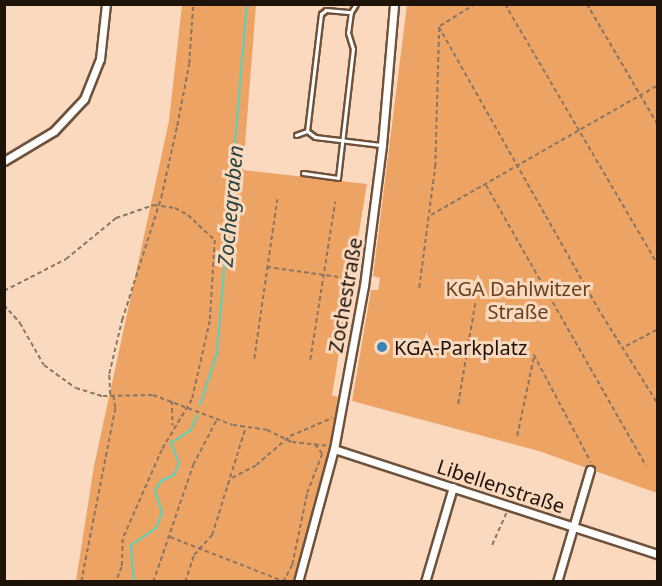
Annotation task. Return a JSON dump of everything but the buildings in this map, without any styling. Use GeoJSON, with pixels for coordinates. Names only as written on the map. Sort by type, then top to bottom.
{"type":"FeatureCollection","features":[{"type":"Feature","properties":{"kind":"street"},"geometry":{"type":"LineString","coordinates":[[4,161],[54,131],[84,99],[100,59],[106,4]]}},
{"type":"Feature","properties":{"kind":"street","name":"Zochestraße"},"geometry":{"type":"LineString","coordinates":[[298,582],[334,449],[370,249],[382,145],[392,5]]}},
{"type":"Feature","properties":{"kind":"street","name":"Libellenstraße"},"geometry":{"type":"LineString","coordinates":[[334,449],[657,554]]}},
{"type":"Feature","properties":{"kind":"street"},"geometry":{"type":"LineString","coordinates":[[557,582],[590,470]]}},
{"type":"Feature","properties":{"kind":"street"},"geometry":{"type":"LineString","coordinates":[[425,582],[453,487]]}},
{"type":"Feature","properties":{"kind":"lane"},"geometry":{"type":"LineString","coordinates":[[303,173],[338,178],[353,49],[348,33],[351,12],[356,4]]}},
{"type":"Feature","properties":{"kind":"lane"},"geometry":{"type":"LineString","coordinates":[[308,131],[321,14],[326,10],[351,12]]}},
{"type":"Feature","properties":{"kind":"lane"},"geometry":{"type":"LineString","coordinates":[[296,135],[308,131]]}},
{"type":"Feature","properties":{"kind":"lane"},"geometry":{"type":"LineString","coordinates":[[308,131],[315,137],[382,145]]}},
{"type":"Feature","properties":{"kind":"path"},"geometry":{"type":"LineString","coordinates":[[81,582],[115,408],[109,375],[122,320],[159,204],[189,64],[193,4]]}},
{"type":"Feature","properties":{"kind":"path"},"geometry":{"type":"LineString","coordinates":[[439,27],[476,4]]}},
{"type":"Feature","properties":{"kind":"path"},"geometry":{"type":"LineString","coordinates":[[505,4],[577,132],[657,265]]}},
{"type":"Feature","properties":{"kind":"path"},"geometry":{"type":"LineString","coordinates":[[587,4],[657,125]]}},
{"type":"Feature","properties":{"kind":"path"},"geometry":{"type":"LineString","coordinates":[[439,27],[602,315],[625,347],[657,404]]}},
{"type":"Feature","properties":{"kind":"path"},"geometry":{"type":"LineString","coordinates":[[419,288],[430,215],[439,27]]}},
{"type":"Feature","properties":{"kind":"path"},"geometry":{"type":"LineString","coordinates":[[430,215],[518,167],[657,85]]}},
{"type":"Feature","properties":{"kind":"path"},"geometry":{"type":"LineString","coordinates":[[486,185],[646,466]]}},
{"type":"Feature","properties":{"kind":"path"},"geometry":{"type":"LineString","coordinates":[[254,359],[277,200]]}},
{"type":"Feature","properties":{"kind":"path"},"geometry":{"type":"LineString","coordinates":[[310,360],[335,202]]}},
{"type":"Feature","properties":{"kind":"path"},"geometry":{"type":"LineString","coordinates":[[4,291],[66,259],[116,218],[159,204],[175,208],[199,223],[210,233],[217,248],[210,321],[188,408],[173,427],[123,539],[122,567],[116,582]]}},
{"type":"Feature","properties":{"kind":"path"},"geometry":{"type":"LineString","coordinates":[[267,267],[324,277],[353,279]]}},
{"type":"Feature","properties":{"kind":"path"},"geometry":{"type":"LineString","coordinates":[[458,404],[475,303]]}},
{"type":"Feature","properties":{"kind":"path"},"geometry":{"type":"LineString","coordinates":[[4,305],[16,316],[37,357],[51,372],[76,388],[111,395],[153,395],[245,428],[267,430],[285,439],[334,449]]}},
{"type":"Feature","properties":{"kind":"path"},"geometry":{"type":"LineString","coordinates":[[625,347],[657,328]]}},
{"type":"Feature","properties":{"kind":"path"},"geometry":{"type":"LineString","coordinates":[[517,436],[534,354],[590,458],[590,470]]}},
{"type":"Feature","properties":{"kind":"path"},"geometry":{"type":"LineString","coordinates":[[172,401],[173,427]]}},
{"type":"Feature","properties":{"kind":"path"},"geometry":{"type":"LineString","coordinates":[[231,478],[256,465],[285,439],[340,414]]}},
{"type":"Feature","properties":{"kind":"path"},"geometry":{"type":"LineString","coordinates":[[153,582],[193,465],[216,419]]}},
{"type":"Feature","properties":{"kind":"path"},"geometry":{"type":"LineString","coordinates":[[185,582],[199,548],[212,535],[245,428]]}},
{"type":"Feature","properties":{"kind":"path"},"geometry":{"type":"LineString","coordinates":[[168,537],[283,581],[292,565],[307,493],[322,453],[313,443]]}},
{"type":"Feature","properties":{"kind":"path"},"geometry":{"type":"LineString","coordinates":[[492,545],[509,506]]}},
{"type":"Feature","properties":{"kind":"green space"},"geometry":{"type":"Polygon","coordinates":[[[182,5],[256,5],[243,170],[367,184],[332,395],[325,393],[338,397],[330,445],[294,581],[76,581],[94,466],[169,121],[182,5]]]}},
{"type":"Feature","properties":{"kind":"green space","name":"KGA Dahlwitzer Straße"},"geometry":{"type":"Polygon","coordinates":[[[407,5],[657,5],[657,493],[539,451],[352,401],[371,290],[378,290],[380,278],[373,276],[407,5]]]}},
{"type":"Feature","properties":{"kind":"waterway","name":"Zochegraben"},"geometry":{"type":"LineString","coordinates":[[200,405],[217,353],[247,4]]}},
{"type":"Feature","properties":{"kind":"waterway","name":"Zochegraben"},"geometry":{"type":"LineString","coordinates":[[134,582],[131,545],[156,528],[162,512],[155,490],[161,481],[174,475],[179,463],[171,443],[191,430],[197,415]]}},
{"type":"Feature","properties":{"kind":"place","name":"KGA-Parkplatz"},"geometry":{"type":"Point","coordinates":[382,347]}}]}
